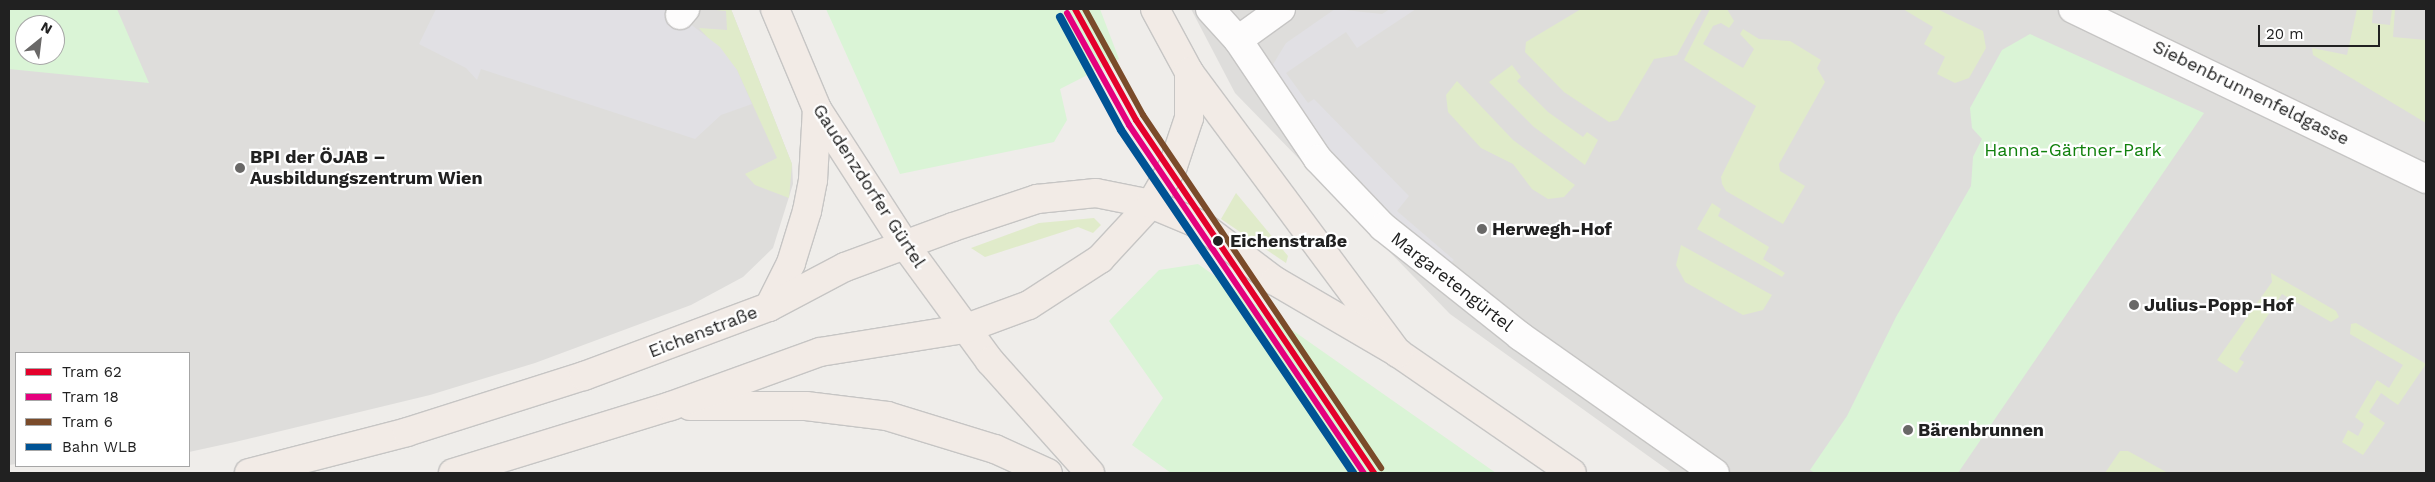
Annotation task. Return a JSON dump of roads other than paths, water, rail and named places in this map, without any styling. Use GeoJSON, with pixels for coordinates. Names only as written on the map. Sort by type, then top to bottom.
{"type":"FeatureCollection","features":[{"type":"Feature","properties":{"kind":"main road","name":"Gaudenzdorfer Gürtel"},"geometry":{"type":"LineString","coordinates":[[775,9],[817,109],[905,245],[964,329]]}},
{"type":"Feature","properties":{"kind":"main road"},"geometry":{"type":"LineString","coordinates":[[1155,9],[1189,72],[1398,353],[1572,473]]}},
{"type":"Feature","properties":{"kind":"main road"},"geometry":{"type":"LineString","coordinates":[[453,473],[671,406],[820,352],[964,329],[1029,305],[1100,259],[1151,204],[1173,166],[1189,118],[1189,72]]}},
{"type":"Feature","properties":{"kind":"main road"},"geometry":{"type":"LineString","coordinates":[[769,307],[791,262],[807,211],[814,180],[817,109]]}},
{"type":"Feature","properties":{"kind":"main road","name":"Eichenstraße"},"geometry":{"type":"LineString","coordinates":[[250,473],[507,402],[769,307],[845,266],[1037,199],[1096,193],[1151,204],[1201,225],[1275,281],[1398,353]]}},
{"type":"Feature","properties":{"kind":"main road"},"geometry":{"type":"LineString","coordinates":[[964,329],[1090,473]]}},
{"type":"Feature","properties":{"kind":"main road"},"geometry":{"type":"LineString","coordinates":[[671,406],[806,406],[887,416],[995,449],[1048,473]]}},
{"type":"Feature","properties":{"kind":"street","name":"Margaretengürtel"},"geometry":{"type":"LineString","coordinates":[[1210,9],[1238,40],[1318,159],[1383,227],[1520,336],[1715,473]]}},
{"type":"Feature","properties":{"kind":"street"},"geometry":{"type":"LineString","coordinates":[[1238,40],[1282,9]]}},
{"type":"Feature","properties":{"kind":"street","name":"Siebenbrunnenfeldgasse"},"geometry":{"type":"LineString","coordinates":[[2074,9],[2426,179]]}},
{"type":"Feature","properties":{"kind":"tram line","name":"62"},"geometry":{"type":"LineString","coordinates":[[1075,9],[1136,120],[1374,473]]}},
{"type":"Feature","properties":{"kind":"tram line","name":"6"},"geometry":{"type":"LineString","coordinates":[[1085,9],[1143,115],[1381,468]]}},
{"type":"Feature","properties":{"kind":"tram line","name":"18"},"geometry":{"type":"LineString","coordinates":[[1067,13],[1129,125],[1364,473]]}},
{"type":"Feature","properties":{"kind":"rail line","name":"WLB"},"geometry":{"type":"LineString","coordinates":[[1060,17],[1121,130],[1353,473]]}},
{"type":"Feature","properties":{"kind":"place","name":"BPI der ÖJAB – Ausbildungszentrum Wien"},"geometry":{"type":"Point","coordinates":[240,168]}},
{"type":"Feature","properties":{"kind":"place","name":"Herwegh-Hof"},"geometry":{"type":"Point","coordinates":[1482,229]}},
{"type":"Feature","properties":{"kind":"place","name":"Eichenstraße"},"geometry":{"type":"Point","coordinates":[1218,241]}},
{"type":"Feature","properties":{"kind":"place","name":"Julius-Popp-Hof"},"geometry":{"type":"Point","coordinates":[2134,305]}},
{"type":"Feature","properties":{"kind":"place","name":"Bärenbrunnen"},"geometry":{"type":"Point","coordinates":[1908,430]}},
{"type":"Feature","properties":{"kind":"park label","name":"Hanna-Gärtner-Park"},"geometry":{"type":"Point","coordinates":[2073,150]}}]}
